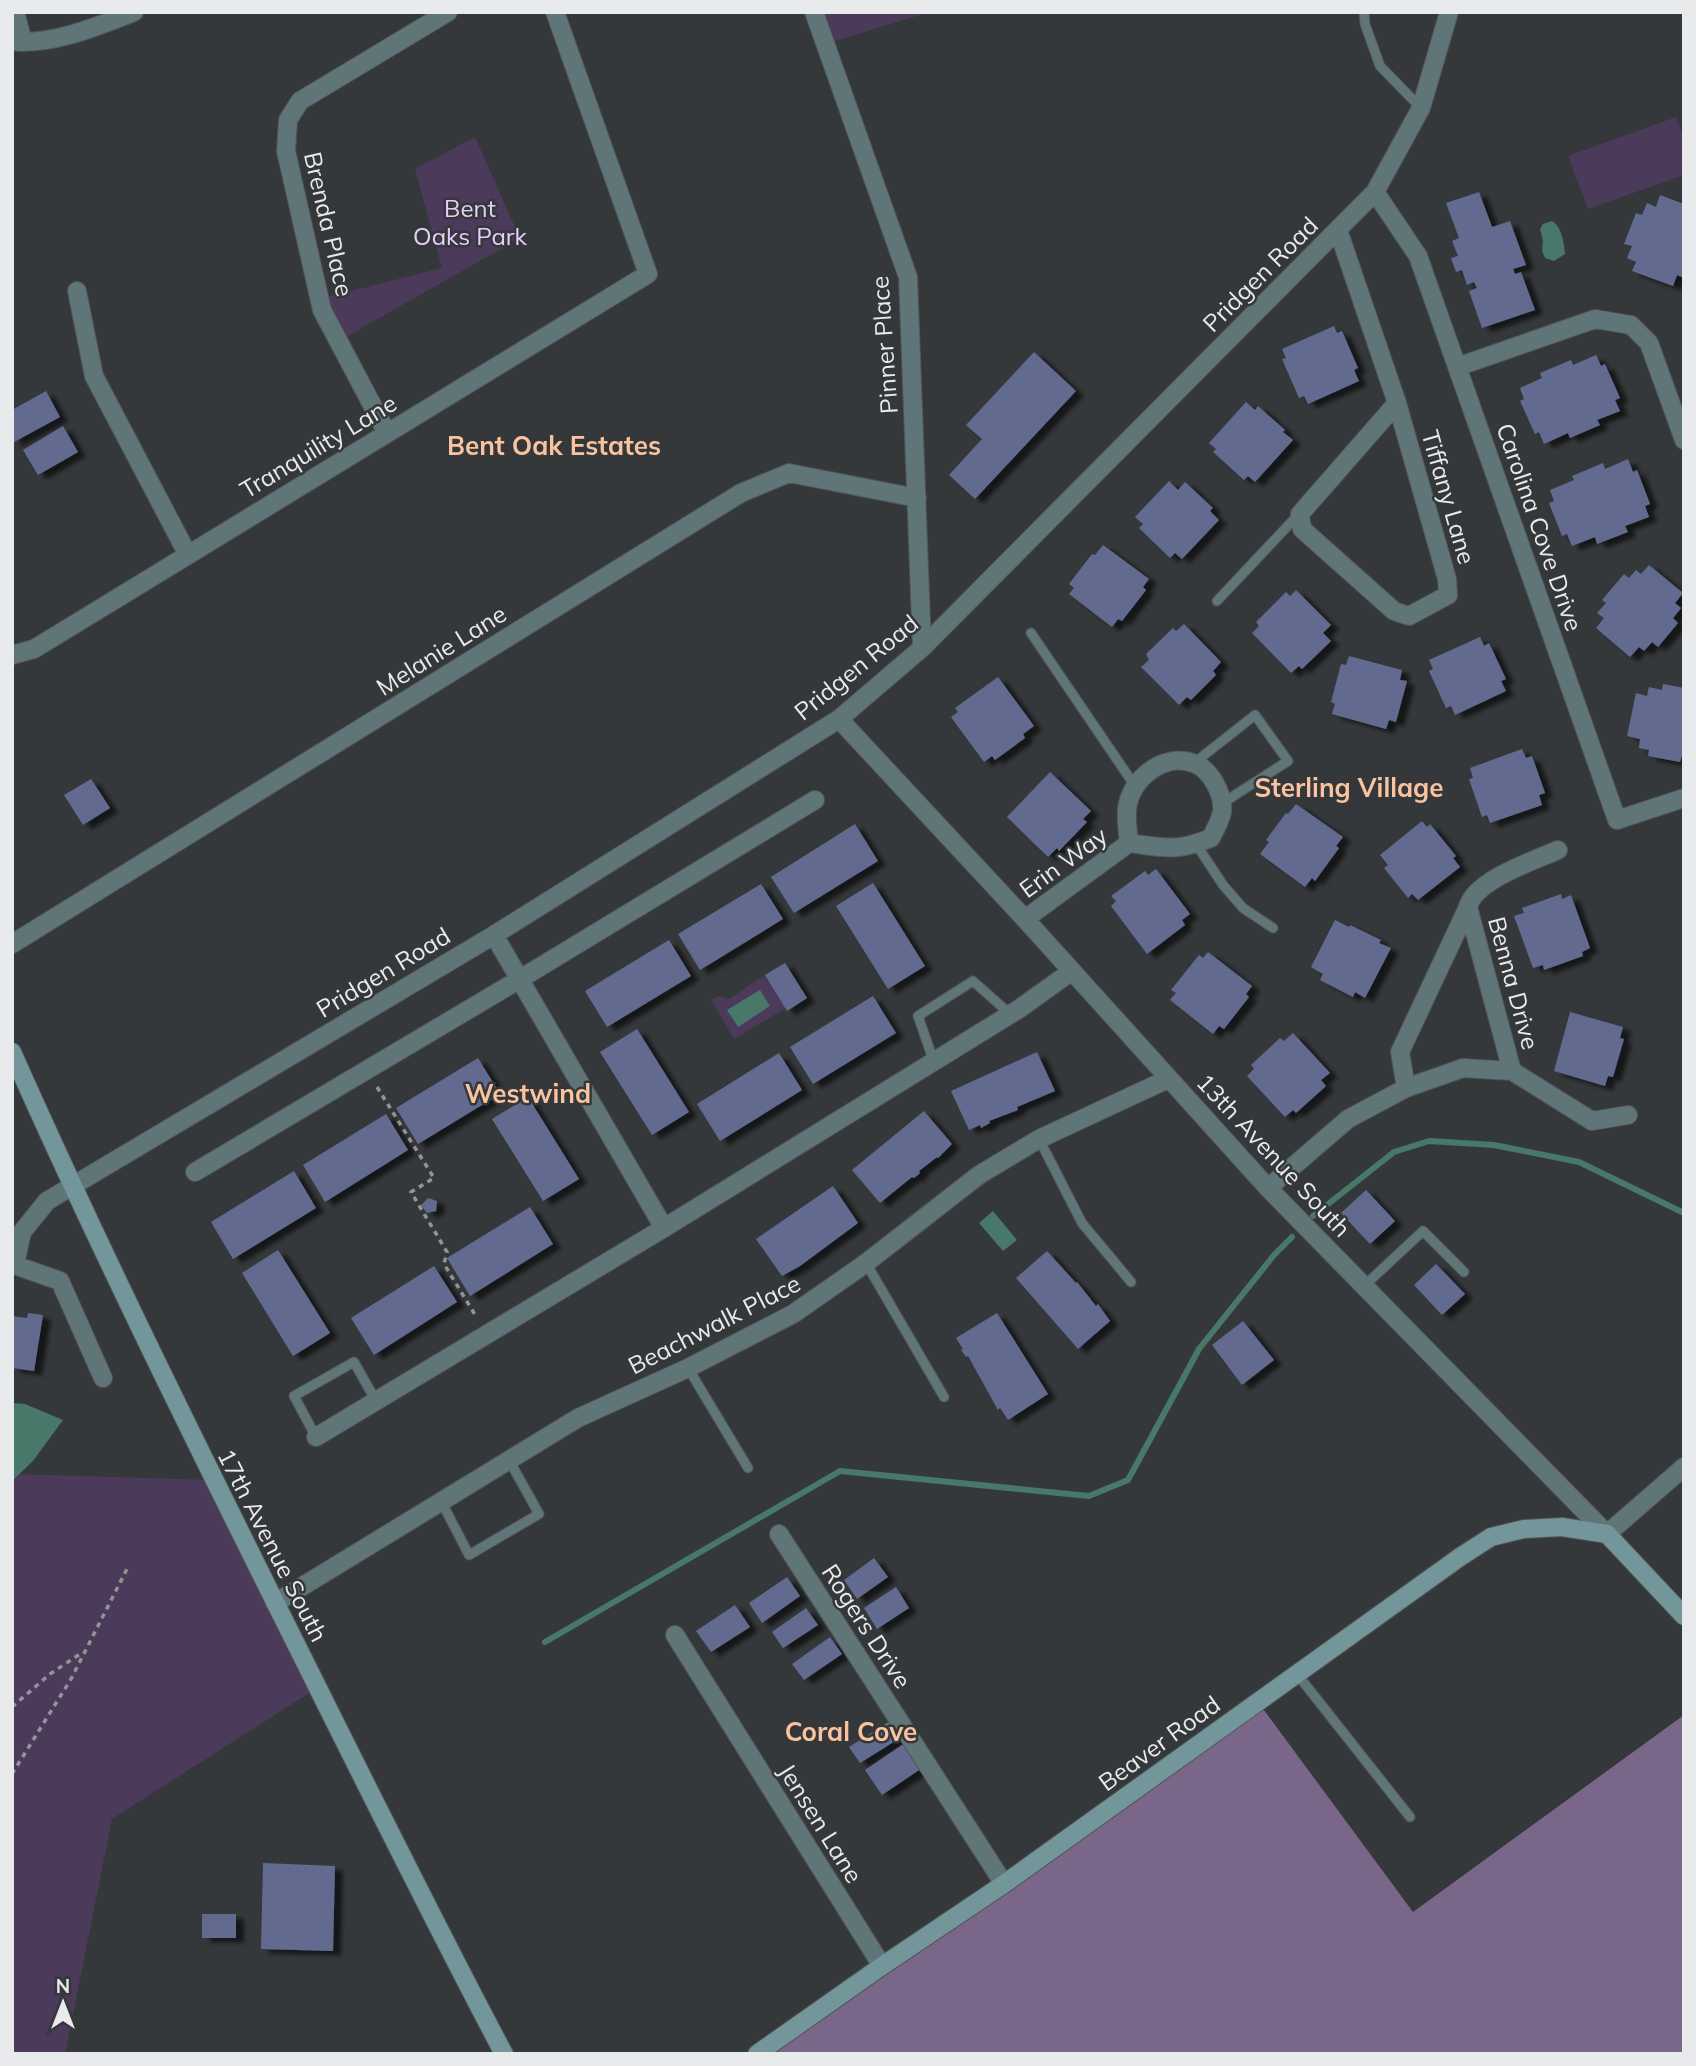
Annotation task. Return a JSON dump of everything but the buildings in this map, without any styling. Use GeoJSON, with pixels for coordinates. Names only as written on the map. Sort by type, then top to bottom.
{"type":"FeatureCollection","features":[{"type":"Feature","properties":{"kind":"street"},"geometry":{"type":"LineString","coordinates":[[15,12],[18,42],[77,33],[99,19],[134,12]]}},
{"type":"Feature","properties":{"kind":"street","name":"Brenda Place"},"geometry":{"type":"LineString","coordinates":[[387,433],[323,310],[286,151],[288,120],[300,101],[448,12]]}},
{"type":"Feature","properties":{"kind":"street","name":"Tranquility Lane"},"geometry":{"type":"LineString","coordinates":[[12,655],[34,649],[648,274],[555,12]]}},
{"type":"Feature","properties":{"kind":"street","name":"Pinner Place"},"geometry":{"type":"LineString","coordinates":[[814,12],[908,276],[922,648]]}},
{"type":"Feature","properties":{"kind":"street","name":"Pridgen Road"},"geometry":{"type":"LineString","coordinates":[[14,1264],[22,1232],[47,1201],[494,935],[839,719],[922,648],[1375,192],[1421,108],[1449,12]]}},
{"type":"Feature","properties":{"kind":"street","name":"Carolina Cove Drive"},"geometry":{"type":"LineString","coordinates":[[1375,192],[1418,256],[1617,820],[1684,797]]}},
{"type":"Feature","properties":{"kind":"street","name":"Tiffany Lane"},"geometry":{"type":"LineString","coordinates":[[1338,230],[1397,402],[1447,579],[1448,595],[1409,616],[1394,611],[1302,528],[1300,514],[1397,402]]}},
{"type":"Feature","properties":{"kind":"street"},"geometry":{"type":"LineString","coordinates":[[77,291],[94,376],[188,555]]}},
{"type":"Feature","properties":{"kind":"street"},"geometry":{"type":"LineString","coordinates":[[1457,368],[1595,319],[1631,325],[1649,343],[1684,440]]}},
{"type":"Feature","properties":{"kind":"street","name":"Melanie Lane"},"geometry":{"type":"LineString","coordinates":[[12,944],[741,493],[789,473],[916,498]]}},
{"type":"Feature","properties":{"kind":"street","name":"13th Avenue South"},"geometry":{"type":"LineString","coordinates":[[839,719],[1025,919],[1268,1188],[1684,1616]]}},
{"type":"Feature","properties":{"kind":"street"},"geometry":{"type":"LineString","coordinates":[[1135,786],[1153,768],[1168,762],[1194,763],[1210,776],[1220,793],[1220,818],[1211,838],[1196,844]]}},
{"type":"Feature","properties":{"kind":"street","name":"Erin Way"},"geometry":{"type":"LineString","coordinates":[[1129,843],[1127,809],[1135,786]]}},
{"type":"Feature","properties":{"kind":"street"},"geometry":{"type":"LineString","coordinates":[[195,1172],[815,800]]}},
{"type":"Feature","properties":{"kind":"street","name":"Erin Way"},"geometry":{"type":"LineString","coordinates":[[1025,919],[1129,843],[1174,849],[1196,844]]}},
{"type":"Feature","properties":{"kind":"street","name":"Benna Drive"},"geometry":{"type":"LineString","coordinates":[[1406,1088],[1400,1052],[1469,901],[1484,885],[1558,850]]}},
{"type":"Feature","properties":{"kind":"street","name":"Benna Drive"},"geometry":{"type":"LineString","coordinates":[[1468,907],[1512,1071]]}},
{"type":"Feature","properties":{"kind":"street"},"geometry":{"type":"LineString","coordinates":[[494,935],[664,1228]]}},
{"type":"Feature","properties":{"kind":"street"},"geometry":{"type":"LineString","coordinates":[[316,1437],[934,1062],[1072,971]]}},
{"type":"Feature","properties":{"kind":"street","name":"17th Avenue South"},"geometry":{"type":"LineString","coordinates":[[12,1052],[71,1186],[213,1480],[440,1933],[504,2054]]}},
{"type":"Feature","properties":{"kind":"street","name":"Benna Drive"},"geometry":{"type":"LineString","coordinates":[[1268,1188],[1348,1119],[1406,1088],[1463,1068],[1512,1071],[1592,1121],[1628,1115]]}},
{"type":"Feature","properties":{"kind":"street","name":"Beachwalk Place"},"geometry":{"type":"LineString","coordinates":[[275,1602],[578,1418],[688,1368],[793,1314],[866,1263],[979,1175],[1039,1139],[1168,1079]]}},
{"type":"Feature","properties":{"kind":"street"},"geometry":{"type":"LineString","coordinates":[[14,1264],[60,1281],[103,1377]]}},
{"type":"Feature","properties":{"kind":"street"},"geometry":{"type":"LineString","coordinates":[[1607,1534],[1684,1467]]}},
{"type":"Feature","properties":{"kind":"street","name":"Beaver Road"},"geometry":{"type":"LineString","coordinates":[[757,2054],[1004,1884],[1491,1537],[1524,1529],[1562,1527],[1607,1534]]}},
{"type":"Feature","properties":{"kind":"street","name":"Rogers Drive"},"geometry":{"type":"LineString","coordinates":[[779,1534],[1004,1884]]}},
{"type":"Feature","properties":{"kind":"street","name":"Jensen Lane"},"geometry":{"type":"LineString","coordinates":[[675,1635],[882,1966]]}},
{"type":"Feature","properties":{"kind":"lane"},"geometry":{"type":"LineString","coordinates":[[1364,12],[1365,24],[1380,66],[1421,108]]}},
{"type":"Feature","properties":{"kind":"lane"},"geometry":{"type":"LineString","coordinates":[[1217,601],[1300,514]]}},
{"type":"Feature","properties":{"kind":"lane"},"geometry":{"type":"LineString","coordinates":[[1031,633],[1135,786]]}},
{"type":"Feature","properties":{"kind":"lane"},"geometry":{"type":"LineString","coordinates":[[1194,763],[1255,715],[1288,761],[1221,804]]}},
{"type":"Feature","properties":{"kind":"lane"},"geometry":{"type":"LineString","coordinates":[[1196,844],[1223,885],[1243,908],[1273,928]]}},
{"type":"Feature","properties":{"kind":"lane"},"geometry":{"type":"LineString","coordinates":[[934,1062],[918,1016],[940,1002],[974,981],[1010,1014]]}},
{"type":"Feature","properties":{"kind":"lane"},"geometry":{"type":"LineString","coordinates":[[1039,1139],[1082,1223],[1131,1282]]}},
{"type":"Feature","properties":{"kind":"lane"},"geometry":{"type":"LineString","coordinates":[[1364,1286],[1423,1231],[1464,1272]]}},
{"type":"Feature","properties":{"kind":"lane"},"geometry":{"type":"LineString","coordinates":[[866,1263],[944,1397]]}},
{"type":"Feature","properties":{"kind":"lane"},"geometry":{"type":"LineString","coordinates":[[316,1437],[294,1396],[354,1362],[376,1401]]}},
{"type":"Feature","properties":{"kind":"lane"},"geometry":{"type":"LineString","coordinates":[[688,1368],[748,1468]]}},
{"type":"Feature","properties":{"kind":"lane"},"geometry":{"type":"LineString","coordinates":[[441,1502],[470,1555],[539,1514],[509,1460]]}},
{"type":"Feature","properties":{"kind":"lane"},"geometry":{"type":"LineString","coordinates":[[1297,1674],[1410,1817]]}},
{"type":"Feature","properties":{"kind":"path"},"geometry":{"type":"LineString","coordinates":[[367,1070],[434,1178],[411,1192],[447,1252],[444,1264],[487,1334]]}},
{"type":"Feature","properties":{"kind":"path"},"geometry":{"type":"LineString","coordinates":[[12,1774],[71,1679],[128,1567]]}},
{"type":"Feature","properties":{"kind":"path"},"geometry":{"type":"LineString","coordinates":[[12,1707],[50,1674],[85,1651]]}},
{"type":"Feature","properties":{"kind":"green space"},"geometry":{"type":"Polygon","coordinates":[[[814,12],[930,12],[825,44],[814,12]]]}},
{"type":"Feature","properties":{"kind":"green space"},"geometry":{"type":"Polygon","coordinates":[[[1676,117],[1684,138],[1684,175],[1588,209],[1568,156],[1676,117]]]}},
{"type":"Feature","properties":{"kind":"green space","name":"Bent Oaks Park"},"geometry":{"type":"Polygon","coordinates":[[[475,137],[520,238],[339,341],[320,299],[442,268],[415,169],[475,137]]]}},
{"type":"Feature","properties":{"kind":"green space"},"geometry":{"type":"Polygon","coordinates":[[[765,975],[786,1008],[734,1039],[711,1000],[718,996],[729,999],[765,975]]]}},
{"type":"Feature","properties":{"kind":"green space"},"geometry":{"type":"Polygon","coordinates":[[[12,1474],[213,1480],[317,1688],[112,1819],[65,2054],[12,2054],[12,1474]]]}},
{"type":"Feature","properties":{"kind":"shaded area"},"geometry":{"type":"Polygon","coordinates":[[[1552,221],[1560,231],[1565,254],[1554,261],[1545,258],[1540,229],[1543,224],[1552,221]]]}},
{"type":"Feature","properties":{"kind":"shaded area"},"geometry":{"type":"Polygon","coordinates":[[[760,990],[770,1006],[738,1027],[727,1010],[760,990]]]}},
{"type":"Feature","properties":{"kind":"shaded area"},"geometry":{"type":"Polygon","coordinates":[[[993,1211],[1017,1240],[1003,1251],[979,1223],[993,1211]]]}},
{"type":"Feature","properties":{"kind":"shaded area"},"geometry":{"type":"Polygon","coordinates":[[[12,1403],[25,1404],[63,1420],[33,1461],[12,1481],[12,1403]]]}},
{"type":"Feature","properties":{"kind":"shaded area"},"geometry":{"type":"Polygon","coordinates":[[[1258,1702],[1413,1912],[1684,1715],[1684,2054],[757,2054],[1258,1702]]]}},
{"type":"Feature","properties":{"kind":"waterway"},"geometry":{"type":"LineString","coordinates":[[1313,1216],[1394,1152],[1429,1141],[1494,1145],[1579,1162],[1684,1213]]}},
{"type":"Feature","properties":{"kind":"waterway"},"geometry":{"type":"LineString","coordinates":[[545,1642],[840,1471],[1089,1496],[1128,1480],[1199,1349],[1274,1255],[1292,1237]]}},
{"type":"Feature","properties":{"kind":"district","name":"Bent Oak Estates"},"geometry":{"type":"Point","coordinates":[554,445]}},
{"type":"Feature","properties":{"kind":"district","name":"Sterling Village"},"geometry":{"type":"Point","coordinates":[1349,787]}},
{"type":"Feature","properties":{"kind":"district","name":"Westwind"},"geometry":{"type":"Point","coordinates":[528,1093]}},
{"type":"Feature","properties":{"kind":"district","name":"Coral Cove"},"geometry":{"type":"Point","coordinates":[851,1731]}}]}
